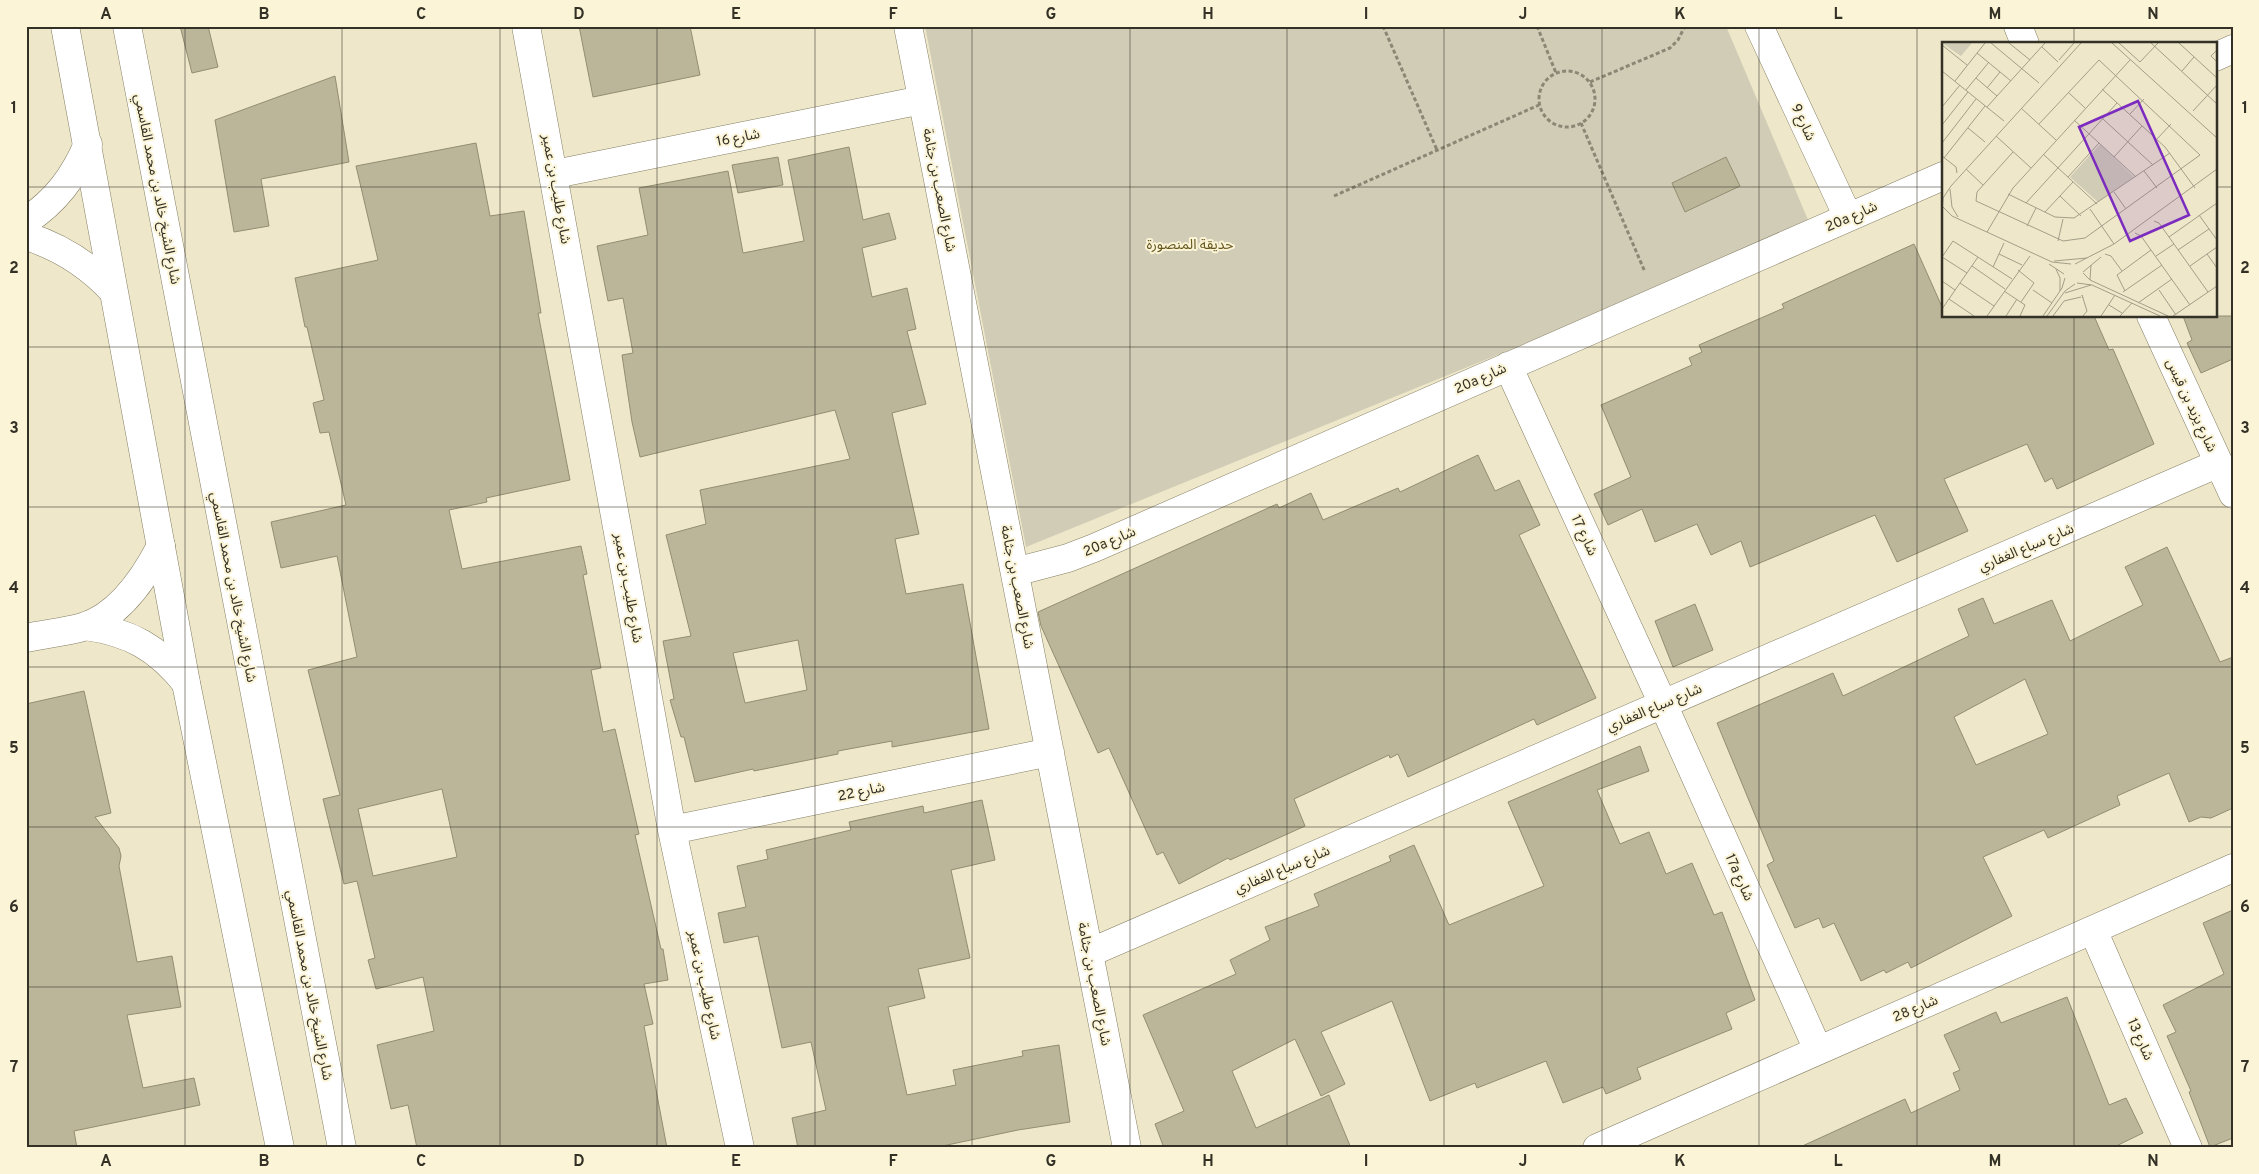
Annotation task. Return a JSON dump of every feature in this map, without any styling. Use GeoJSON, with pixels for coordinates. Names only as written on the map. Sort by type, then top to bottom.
{"type":"FeatureCollection","features":[{"type":"Feature","properties":{"kind":"street"},"geometry":{"type":"LineString","coordinates":[[65,26],[186,683],[280,1148]]}},
{"type":"Feature","properties":{"kind":"street","name":"شارع الشيخ خالد بن محمد القاسمي"},"geometry":{"type":"LineString","coordinates":[[127,26],[342,1148]]}},
{"type":"Feature","properties":{"kind":"street","name":"شارع طليب بن عمير"},"geometry":{"type":"LineString","coordinates":[[526,26],[555,174],[672,830],[740,1148]]}},
{"type":"Feature","properties":{"kind":"street","name":"شارع الصعب بن جثامة"},"geometry":{"type":"LineString","coordinates":[[908,26],[1127,1148]]}},
{"type":"Feature","properties":{"kind":"street","name":"شارع 9"},"geometry":{"type":"LineString","coordinates":[[1759,26],[1848,217]]}},
{"type":"Feature","properties":{"kind":"street"},"geometry":{"type":"LineString","coordinates":[[2018,26],[2025,42]]}},
{"type":"Feature","properties":{"kind":"street"},"geometry":{"type":"LineString","coordinates":[[2216,56],[2233,49]]}},
{"type":"Feature","properties":{"kind":"street","name":"شارع 16"},"geometry":{"type":"LineString","coordinates":[[555,174],[922,100]]}},
{"type":"Feature","properties":{"kind":"street"},"geometry":{"type":"LineString","coordinates":[[26,221],[56,197],[69,181],[80,163],[88,144]]}},
{"type":"Feature","properties":{"kind":"street","name":"20a شارع"},"geometry":{"type":"LineString","coordinates":[[1014,572],[1068,558],[1094,548],[1942,176]]}},
{"type":"Feature","properties":{"kind":"street"},"geometry":{"type":"LineString","coordinates":[[26,236],[46,242],[71,255],[99,276],[113,291]]}},
{"type":"Feature","properties":{"kind":"street","name":"شارع يزيد بن قيس"},"geometry":{"type":"LineString","coordinates":[[2151,318],[2233,494]]}},
{"type":"Feature","properties":{"kind":"street","name":"شارع 17"},"geometry":{"type":"LineString","coordinates":[[1508,366],[1663,704]]}},
{"type":"Feature","properties":{"kind":"street","name":"شارع سباع الغفاري"},"geometry":{"type":"LineString","coordinates":[[1089,952],[2219,463]]}},
{"type":"Feature","properties":{"kind":"street"},"geometry":{"type":"LineString","coordinates":[[26,638],[84,626],[104,616],[122,602],[151,566],[161,546]]}},
{"type":"Feature","properties":{"kind":"street"},"geometry":{"type":"LineString","coordinates":[[84,626],[124,634],[142,643],[159,654],[186,683]]}},
{"type":"Feature","properties":{"kind":"street","name":"17a شارع"},"geometry":{"type":"LineString","coordinates":[[1663,704],[1818,1050]]}},
{"type":"Feature","properties":{"kind":"street","name":"شارع 22"},"geometry":{"type":"LineString","coordinates":[[672,830],[1050,752]]}},
{"type":"Feature","properties":{"kind":"street","name":"شارع 28"},"geometry":{"type":"LineString","coordinates":[[1597,1148],[2233,868]]}},
{"type":"Feature","properties":{"kind":"street","name":"شارع 13"},"geometry":{"type":"LineString","coordinates":[[2093,930],[2188,1148]]}},
{"type":"Feature","properties":{"kind":"path"},"geometry":{"type":"LineString","coordinates":[[1383,26],[1437,150]]}},
{"type":"Feature","properties":{"kind":"path"},"geometry":{"type":"LineString","coordinates":[[1537,26],[1556,73]]}},
{"type":"Feature","properties":{"kind":"path"},"geometry":{"type":"LineString","coordinates":[[1589,82],[1670,48],[1678,40],[1685,26]]}},
{"type":"Feature","properties":{"kind":"path"},"geometry":{"type":"LineString","coordinates":[[1574,71],[1589,82],[1595,100],[1593,109],[1580,124],[1563,127],[1556,124],[1548,119],[1540,105],[1540,89],[1544,82],[1556,73],[1574,71]]}},
{"type":"Feature","properties":{"kind":"path"},"geometry":{"type":"LineString","coordinates":[[1334,196],[1540,105]]}},
{"type":"Feature","properties":{"kind":"path"},"geometry":{"type":"LineString","coordinates":[[1580,124],[1658,300]]}},
{"type":"Feature","properties":{"kind":"green space","name":"حديقة المنصورة"},"geometry":{"type":"Polygon","coordinates":[[[925,26],[1726,26],[1811,227],[1026,547],[925,26]]]}},
{"type":"Feature","properties":{"kind":"building"},"geometry":{"type":"Polygon","coordinates":[[[180,26],[208,26],[218,67],[192,73],[180,26]]]}},
{"type":"Feature","properties":{"kind":"building"},"geometry":{"type":"Polygon","coordinates":[[[579,26],[690,26],[700,75],[593,97],[579,26]]]}},
{"type":"Feature","properties":{"kind":"building"},"geometry":{"type":"Polygon","coordinates":[[[335,76],[349,162],[261,179],[269,226],[234,232],[215,120],[335,76]]]}},
{"type":"Feature","properties":{"kind":"building"},"geometry":{"type":"Polygon","coordinates":[[[476,143],[490,216],[524,211],[541,313],[538,313],[570,480],[486,498],[487,502],[449,510],[462,569],[581,546],[587,574],[583,575],[601,668],[591,670],[603,732],[615,729],[639,834],[635,835],[661,949],[663,949],[668,980],[644,984],[653,1024],[644,1026],[667,1148],[417,1148],[408,1105],[391,1109],[377,1045],[434,1031],[423,977],[376,989],[368,960],[375,958],[357,881],[344,884],[323,799],[340,795],[308,670],[357,657],[337,556],[281,568],[271,522],[346,505],[329,432],[320,433],[313,403],[324,400],[307,327],[305,327],[295,278],[378,260],[356,166],[476,143]],[[442,789],[358,809],[373,876],[457,857],[442,789]]]}},
{"type":"Feature","properties":{"kind":"building"},"geometry":{"type":"Polygon","coordinates":[[[849,147],[863,220],[889,213],[896,239],[862,248],[872,297],[907,288],[916,329],[907,331],[926,404],[892,413],[919,534],[895,539],[906,594],[963,584],[989,729],[892,747],[892,741],[838,751],[838,754],[754,771],[753,769],[695,782],[684,737],[681,737],[670,700],[674,699],[663,641],[691,636],[666,535],[706,524],[700,490],[850,459],[835,410],[640,457],[632,422],[622,355],[633,353],[623,298],[608,301],[597,246],[648,235],[639,188],[728,171],[743,253],[804,241],[788,160],[849,147]],[[798,640],[733,653],[745,703],[807,690],[798,640]]]}},
{"type":"Feature","properties":{"kind":"building"},"geometry":{"type":"Polygon","coordinates":[[[778,157],[783,185],[738,193],[732,165],[778,157]]]}},
{"type":"Feature","properties":{"kind":"building"},"geometry":{"type":"Polygon","coordinates":[[[1726,157],[1740,186],[1685,212],[1672,183],[1726,157]]]}},
{"type":"Feature","properties":{"kind":"building"},"geometry":{"type":"Polygon","coordinates":[[[1914,244],[1942,307],[1942,318],[2095,318],[2109,350],[2113,349],[2154,444],[2057,489],[2052,478],[2045,482],[2027,444],[1944,479],[1968,531],[1897,562],[1875,515],[1750,567],[1741,541],[1711,555],[1697,524],[1655,542],[1642,509],[1608,525],[1594,494],[1631,477],[1601,405],[1692,365],[1689,358],[1702,352],[1699,345],[1784,308],[1782,304],[1914,244]]]}},
{"type":"Feature","properties":{"kind":"building"},"geometry":{"type":"Polygon","coordinates":[[[2233,316],[2233,359],[2201,373],[2187,343],[2192,340],[2184,318],[2233,316]]]}},
{"type":"Feature","properties":{"kind":"building"},"geometry":{"type":"Polygon","coordinates":[[[1478,455],[1495,491],[1519,480],[1540,525],[1519,535],[1596,698],[1537,725],[1534,719],[1408,777],[1398,754],[1390,758],[1389,755],[1294,799],[1305,826],[1230,860],[1228,858],[1179,884],[1163,852],[1157,855],[1109,748],[1098,753],[1041,626],[1038,612],[1277,504],[1279,508],[1311,493],[1323,520],[1398,488],[1400,492],[1478,455]]]}},
{"type":"Feature","properties":{"kind":"building"},"geometry":{"type":"Polygon","coordinates":[[[2167,547],[2220,662],[2233,657],[2233,808],[2211,818],[2201,817],[2189,822],[2169,773],[2117,796],[2120,805],[2048,838],[2044,830],[1983,857],[2012,916],[1911,968],[1908,962],[1886,973],[1884,970],[1861,981],[1834,923],[1823,928],[1819,918],[1795,928],[1767,865],[1774,861],[1717,723],[1833,673],[1843,696],[1969,636],[1958,609],[1983,598],[1994,624],[2052,600],[2070,641],[2143,605],[2125,567],[2167,547]],[[2025,679],[1954,717],[1976,765],[2048,734],[2025,679]]]}},
{"type":"Feature","properties":{"kind":"building"},"geometry":{"type":"Polygon","coordinates":[[[1695,604],[1713,650],[1673,667],[1655,621],[1695,604]]]}},
{"type":"Feature","properties":{"kind":"building"},"geometry":{"type":"Polygon","coordinates":[[[84,691],[111,813],[95,817],[119,848],[121,856],[119,866],[137,962],[172,956],[181,1007],[127,1015],[143,1088],[194,1078],[200,1105],[74,1131],[77,1148],[26,1148],[26,704],[84,691]]]}},
{"type":"Feature","properties":{"kind":"building"},"geometry":{"type":"Polygon","coordinates":[[[1640,746],[1649,771],[1597,790],[1620,844],[1649,832],[1666,874],[1692,863],[1714,915],[1722,912],[1755,1000],[1726,1013],[1732,1029],[1637,1068],[1641,1079],[1606,1094],[1603,1087],[1563,1103],[1546,1061],[1477,1088],[1475,1083],[1430,1101],[1392,1001],[1321,1032],[1345,1084],[1321,1096],[1295,1039],[1232,1071],[1256,1128],[1329,1095],[1351,1148],[1164,1148],[1155,1124],[1184,1111],[1143,1015],[1236,974],[1230,960],[1270,940],[1265,927],[1319,906],[1314,894],[1391,861],[1389,856],[1414,845],[1449,925],[1544,886],[1508,802],[1640,746]]]}},
{"type":"Feature","properties":{"kind":"building"},"geometry":{"type":"Polygon","coordinates":[[[982,800],[995,860],[951,870],[970,958],[918,969],[925,998],[888,1007],[907,1095],[956,1085],[953,1070],[1023,1056],[1022,1051],[1059,1045],[1070,1122],[1018,1130],[933,1148],[798,1148],[792,1118],[826,1110],[811,1042],[782,1048],[758,936],[724,943],[718,913],[746,907],[737,866],[768,859],[766,850],[851,830],[849,822],[923,806],[924,813],[982,800]]]}},
{"type":"Feature","properties":{"kind":"building"},"geometry":{"type":"Polygon","coordinates":[[[2233,910],[2233,1138],[2210,1147],[2189,1092],[2191,1091],[2167,1036],[2176,1032],[2163,1005],[2224,974],[2203,923],[2233,910]]]}},
{"type":"Feature","properties":{"kind":"building"},"geometry":{"type":"Polygon","coordinates":[[[2067,997],[2109,1105],[2126,1098],[2143,1133],[2112,1148],[1798,1148],[1905,1099],[1911,1113],[1960,1090],[1953,1073],[1960,1070],[1944,1035],[1996,1012],[2001,1023],[2067,997]]]}}]}
